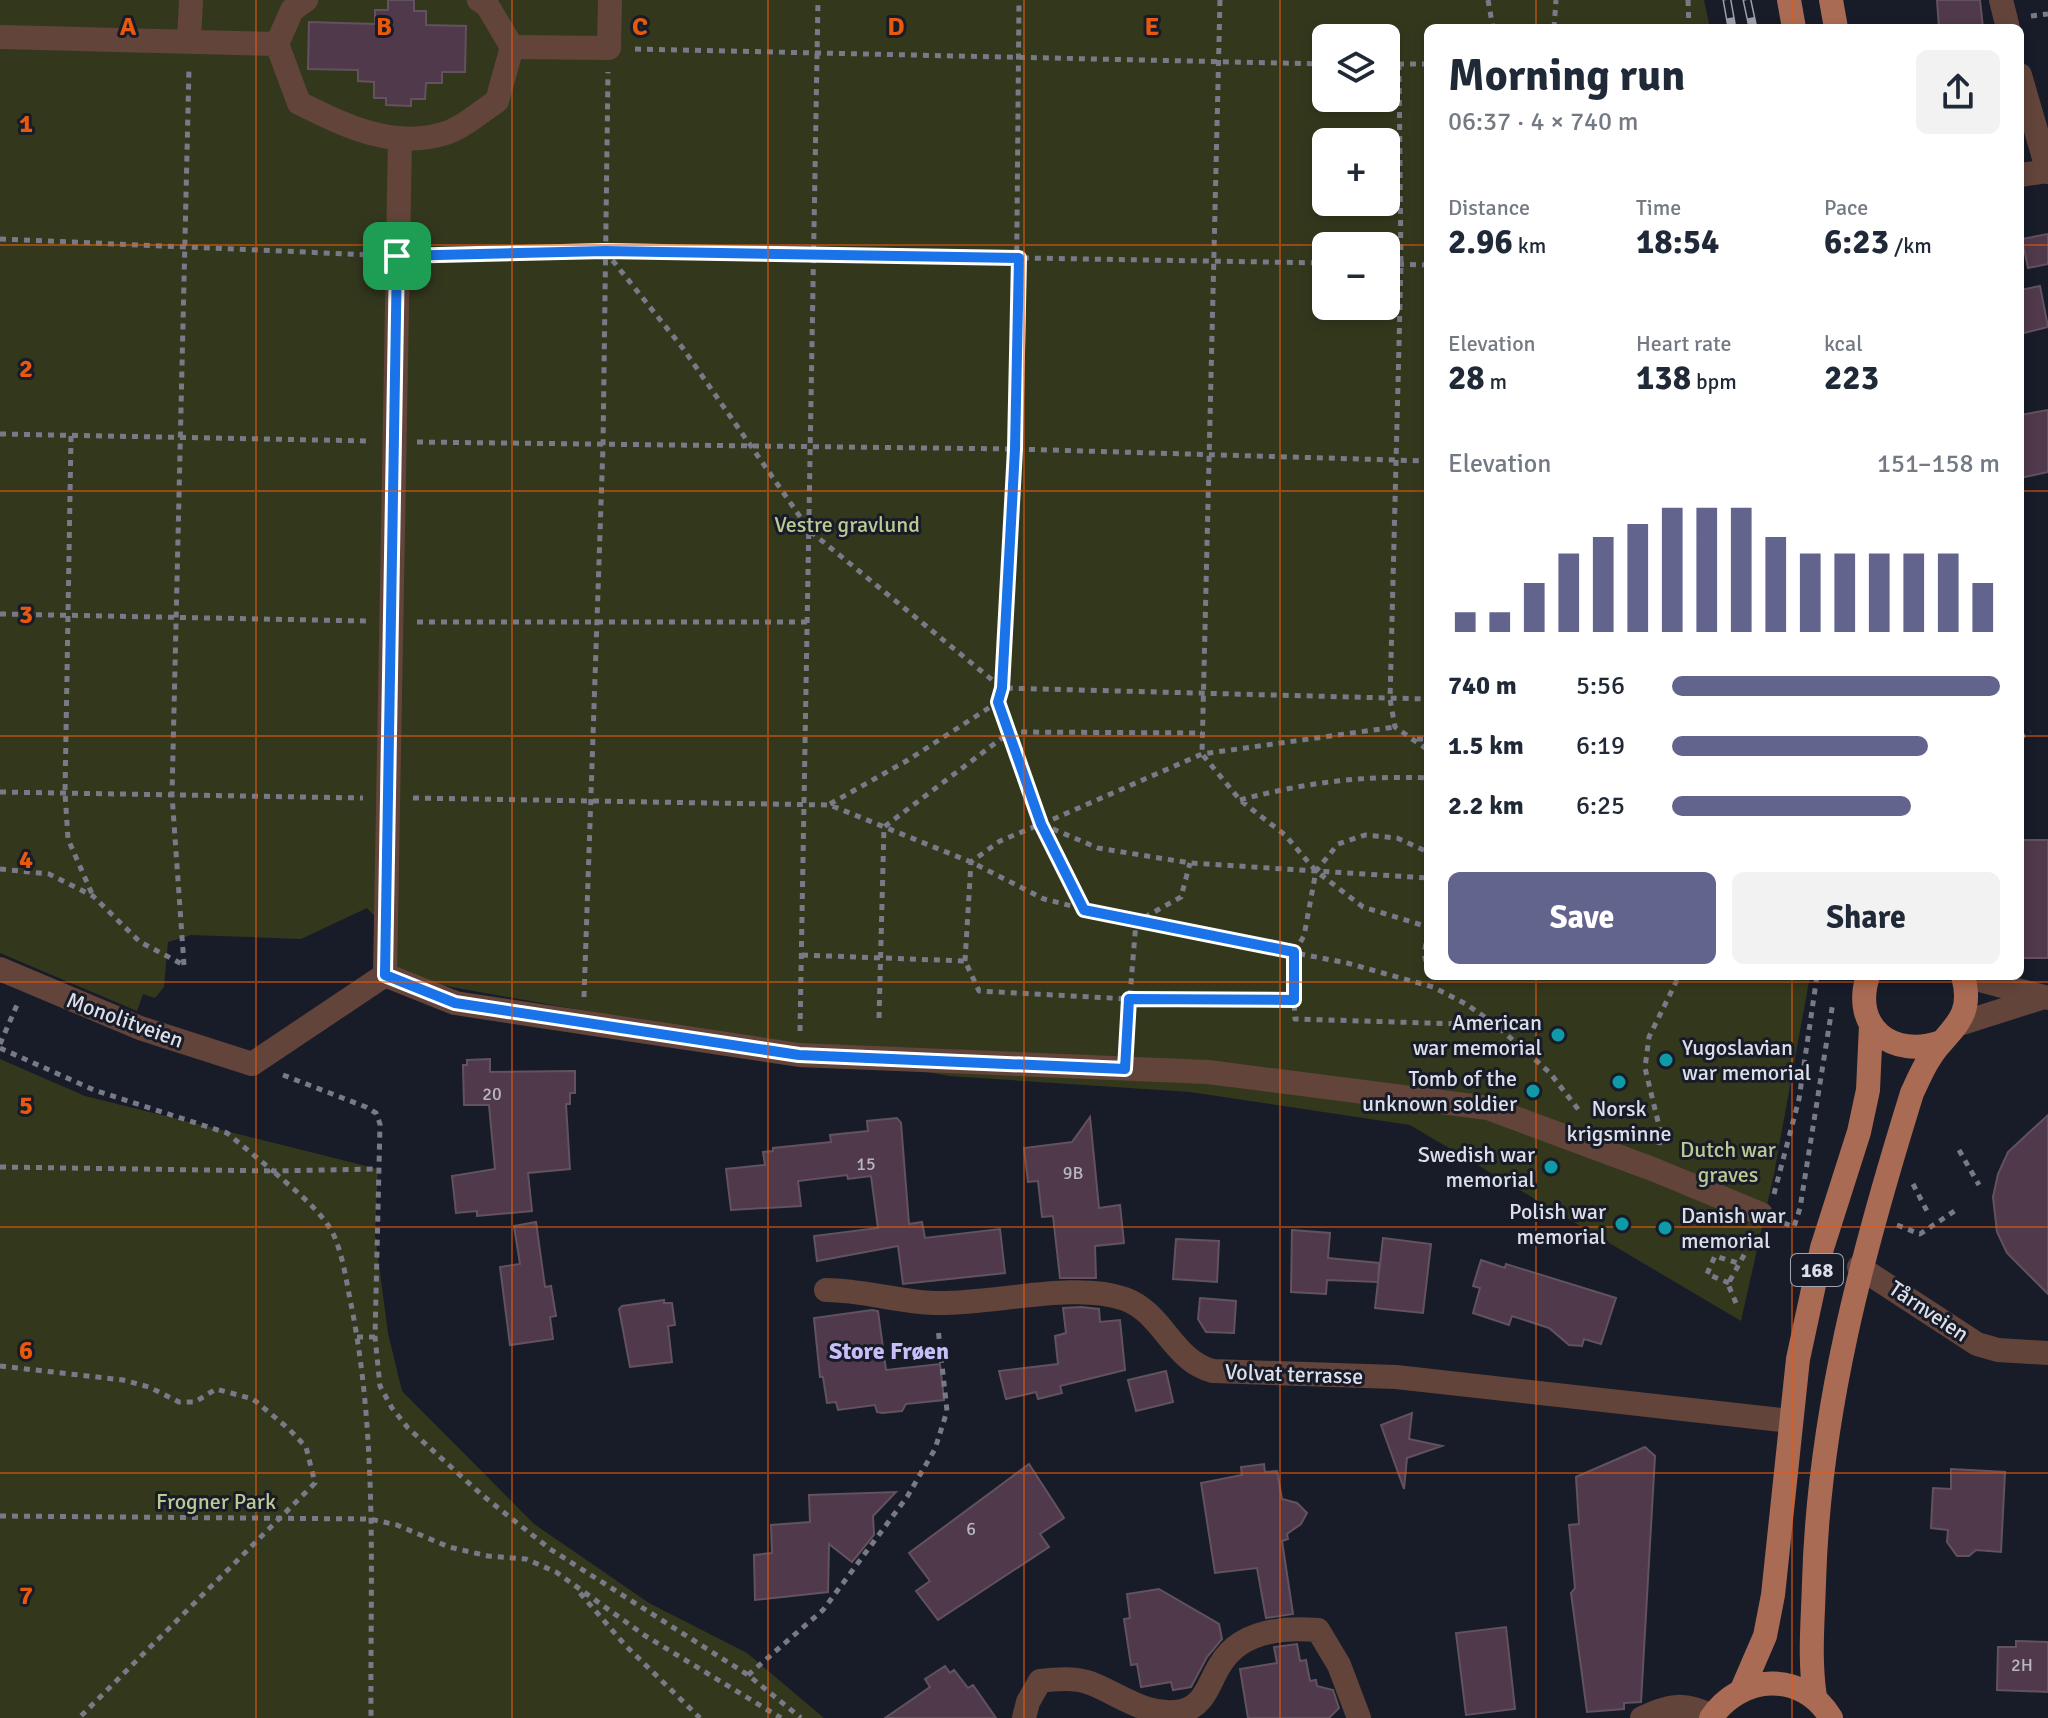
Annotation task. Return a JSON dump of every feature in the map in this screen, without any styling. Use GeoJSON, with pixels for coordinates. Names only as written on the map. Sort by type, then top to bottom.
{"type":"FeatureCollection","features":[{"type":"Feature","properties":{"kind":"main road"},"geometry":{"type":"LineString","coordinates":[[1789,0],[1793,24]]}},
{"type":"Feature","properties":{"kind":"main road"},"geometry":{"type":"LineString","coordinates":[[1831,0],[1835,24]]}},
{"type":"Feature","properties":{"kind":"main road"},"geometry":{"type":"LineString","coordinates":[[1867,980],[1863,994],[1871,1025],[1885,1039],[1903,1048],[1922,1049],[1941,1042],[1959,1024],[1967,1000],[1964,980]]}},
{"type":"Feature","properties":{"kind":"main road","name":"168"},"geometry":{"type":"LineString","coordinates":[[1743,1687],[1765,1636],[1773,1595],[1798,1359],[1822,1248],[1859,1132],[1868,1090],[1871,1025]]}},
{"type":"Feature","properties":{"kind":"main road","name":"168"},"geometry":{"type":"LineString","coordinates":[[1815,1697],[1810,1648],[1815,1529],[1829,1421],[1859,1267],[1912,1093],[1941,1042]]}},
{"type":"Feature","properties":{"kind":"main road"},"geometry":{"type":"LineString","coordinates":[[1711,1717],[1725,1699],[1743,1687],[1768,1682],[1793,1685],[1815,1697],[1831,1718]]}},
{"type":"Feature","properties":{"kind":"street"},"geometry":{"type":"LineString","coordinates":[[189,40],[191,0]]}},
{"type":"Feature","properties":{"kind":"street"},"geometry":{"type":"LineString","coordinates":[[306,0],[292,10],[277,44],[299,103],[360,133],[400,139],[449,132],[497,101],[512,47],[487,5],[479,0]]}},
{"type":"Feature","properties":{"kind":"street"},"geometry":{"type":"LineString","coordinates":[[512,47],[609,48],[610,0]]}},
{"type":"Feature","properties":{"kind":"street"},"geometry":{"type":"LineString","coordinates":[[2001,0],[2007,24]]}},
{"type":"Feature","properties":{"kind":"street"},"geometry":{"type":"LineString","coordinates":[[0,37],[277,44]]}},
{"type":"Feature","properties":{"kind":"street"},"geometry":{"type":"LineString","coordinates":[[2024,89],[2048,172],[2024,175]]}},
{"type":"Feature","properties":{"kind":"street"},"geometry":{"type":"LineString","coordinates":[[385,975],[400,139]]}},
{"type":"Feature","properties":{"kind":"street","name":"Monolitveien"},"geometry":{"type":"LineString","coordinates":[[0,969],[27,984],[140,1028],[252,1064]]}},
{"type":"Feature","properties":{"kind":"street"},"geometry":{"type":"LineString","coordinates":[[385,975],[455,1003],[799,1055],[1208,1072],[1488,1108],[1764,1214]]}},
{"type":"Feature","properties":{"kind":"street"},"geometry":{"type":"LineString","coordinates":[[252,1064],[385,975]]}},
{"type":"Feature","properties":{"kind":"street"},"geometry":{"type":"LineString","coordinates":[[1979,980],[2045,998]]}},
{"type":"Feature","properties":{"kind":"street"},"geometry":{"type":"LineString","coordinates":[[1959,1024],[2045,998]]}},
{"type":"Feature","properties":{"kind":"street","name":"Tårnveien"},"geometry":{"type":"LineString","coordinates":[[1859,1267],[1977,1344],[2048,1353]]}},
{"type":"Feature","properties":{"kind":"street","name":"Volvat terrasse"},"geometry":{"type":"LineString","coordinates":[[826,1290],[935,1303],[1086,1294],[1112,1296],[1128,1300],[1145,1312],[1187,1359],[1213,1371],[1396,1377],[1790,1421]]}},
{"type":"Feature","properties":{"kind":"street"},"geometry":{"type":"LineString","coordinates":[[1024,1718],[1028,1702],[1040,1681],[1056,1679],[1088,1682],[1126,1704],[1184,1711],[1206,1695],[1221,1663],[1242,1641],[1286,1627],[1318,1630],[1339,1665],[1359,1718]]}},
{"type":"Feature","properties":{"kind":"street"},"geometry":{"type":"LineString","coordinates":[[1642,1718],[1675,1705],[1691,1705],[1711,1717]]}},
{"type":"Feature","properties":{"kind":"path"},"geometry":{"type":"LineString","coordinates":[[799,1055],[818,0]]}},
{"type":"Feature","properties":{"kind":"path"},"geometry":{"type":"LineString","coordinates":[[1019,0],[1015,449],[1002,688],[998,702],[1041,824],[1084,910]]}},
{"type":"Feature","properties":{"kind":"path"},"geometry":{"type":"LineString","coordinates":[[1220,0],[1202,754],[1240,800],[1285,835],[1316,871],[1363,907],[1424,929]]}},
{"type":"Feature","properties":{"kind":"path"},"geometry":{"type":"LineString","coordinates":[[1488,0],[1492,24]]}},
{"type":"Feature","properties":{"kind":"path"},"geometry":{"type":"LineString","coordinates":[[1554,24],[1556,0]]}},
{"type":"Feature","properties":{"kind":"path"},"geometry":{"type":"LineString","coordinates":[[1688,0],[1689,24]]}},
{"type":"Feature","properties":{"kind":"path"},"geometry":{"type":"LineString","coordinates":[[0,869],[49,874],[93,896],[140,942],[184,965],[172,795],[183,438],[189,40]]}},
{"type":"Feature","properties":{"kind":"path"},"geometry":{"type":"LineString","coordinates":[[584,1021],[603,446],[609,48],[1312,64]]}},
{"type":"Feature","properties":{"kind":"path"},"geometry":{"type":"LineString","coordinates":[[1400,64],[1424,64]]}},
{"type":"Feature","properties":{"kind":"path"},"geometry":{"type":"LineString","coordinates":[[1395,727],[1390,699],[1401,265],[1399,112]]}},
{"type":"Feature","properties":{"kind":"path"},"geometry":{"type":"LineString","coordinates":[[0,239],[397,256],[605,251],[1312,263]]}},
{"type":"Feature","properties":{"kind":"path"},"geometry":{"type":"LineString","coordinates":[[605,251],[682,347],[810,531],[1002,688],[1424,699]]}},
{"type":"Feature","properties":{"kind":"path"},"geometry":{"type":"LineString","coordinates":[[1401,265],[1424,265]]}},
{"type":"Feature","properties":{"kind":"path"},"geometry":{"type":"LineString","coordinates":[[0,434],[603,446],[1015,449],[1424,461]]}},
{"type":"Feature","properties":{"kind":"path"},"geometry":{"type":"LineString","coordinates":[[71,436],[65,793],[68,839],[93,896]]}},
{"type":"Feature","properties":{"kind":"path"},"geometry":{"type":"LineString","coordinates":[[998,702],[908,760],[830,805],[971,862],[1044,899],[1136,922],[1294,952],[1433,987],[1496,1025],[1550,1073],[1586,1119]]}},
{"type":"Feature","properties":{"kind":"path"},"geometry":{"type":"LineString","coordinates":[[971,862],[1000,841],[1202,754],[1395,727],[1424,746]]}},
{"type":"Feature","properties":{"kind":"path"},"geometry":{"type":"LineString","coordinates":[[2024,735],[2030,731]]}},
{"type":"Feature","properties":{"kind":"path"},"geometry":{"type":"LineString","coordinates":[[884,827],[1010,732],[1202,733]]}},
{"type":"Feature","properties":{"kind":"path"},"geometry":{"type":"LineString","coordinates":[[1416,739],[1424,739]]}},
{"type":"Feature","properties":{"kind":"path"},"geometry":{"type":"LineString","coordinates":[[1240,800],[1295,785],[1346,778],[1424,778]]}},
{"type":"Feature","properties":{"kind":"path"},"geometry":{"type":"LineString","coordinates":[[1041,824],[1098,848],[1190,863],[1424,878]]}},
{"type":"Feature","properties":{"kind":"path"},"geometry":{"type":"LineString","coordinates":[[879,1018],[884,827]]}},
{"type":"Feature","properties":{"kind":"path"},"geometry":{"type":"LineString","coordinates":[[1424,850],[1397,838],[1365,835],[1338,844],[1316,871],[1304,936],[1294,952],[1295,1019],[1496,1025]]}},
{"type":"Feature","properties":{"kind":"path"},"geometry":{"type":"LineString","coordinates":[[971,862],[965,961],[979,991],[1129,999],[1294,1000]]}},
{"type":"Feature","properties":{"kind":"path"},"geometry":{"type":"LineString","coordinates":[[1136,922],[1181,897],[1190,863]]}},
{"type":"Feature","properties":{"kind":"path"},"geometry":{"type":"LineString","coordinates":[[1125,1069],[1136,922]]}},
{"type":"Feature","properties":{"kind":"path"},"geometry":{"type":"LineString","coordinates":[[802,955],[965,961]]}},
{"type":"Feature","properties":{"kind":"path"},"geometry":{"type":"LineString","coordinates":[[1431,980],[1433,987]]}},
{"type":"Feature","properties":{"kind":"path"},"geometry":{"type":"LineString","coordinates":[[1655,1170],[1661,1134],[1645,1068],[1649,1037],[1677,980]]}},
{"type":"Feature","properties":{"kind":"path"},"geometry":{"type":"LineString","coordinates":[[1736,1303],[1729,1283],[1732,1272],[1764,1214],[1799,1099],[1816,980]]}},
{"type":"Feature","properties":{"kind":"path"},"geometry":{"type":"LineString","coordinates":[[27,984],[0,1046],[94,1090],[227,1133],[314,1210],[334,1236],[357,1337],[364,1393],[370,1519],[371,1718]]}},
{"type":"Feature","properties":{"kind":"path"},"geometry":{"type":"LineString","coordinates":[[1794,1227],[1833,1002]]}},
{"type":"Feature","properties":{"kind":"path"},"geometry":{"type":"LineString","coordinates":[[252,1064],[350,1100],[376,1113],[380,1124],[375,1337],[380,1386],[408,1428],[550,1549],[748,1675],[801,1718]]}},
{"type":"Feature","properties":{"kind":"path"},"geometry":{"type":"LineString","coordinates":[[1959,1150],[1979,1185]]}},
{"type":"Feature","properties":{"kind":"path"},"geometry":{"type":"LineString","coordinates":[[0,1167],[273,1171],[378,1169]]}},
{"type":"Feature","properties":{"kind":"path"},"geometry":{"type":"LineString","coordinates":[[1912,1182],[1929,1215]]}},
{"type":"Feature","properties":{"kind":"path"},"geometry":{"type":"LineString","coordinates":[[1887,1223],[1920,1234],[1956,1210]]}},
{"type":"Feature","properties":{"kind":"path"},"geometry":{"type":"LineString","coordinates":[[1729,1283],[1707,1274],[1715,1256],[1738,1263]]}},
{"type":"Feature","properties":{"kind":"path"},"geometry":{"type":"LineString","coordinates":[[1723,1269],[1732,1272]]}},
{"type":"Feature","properties":{"kind":"path"},"geometry":{"type":"LineString","coordinates":[[748,1675],[823,1610],[907,1497],[935,1449],[947,1411],[935,1303]]}},
{"type":"Feature","properties":{"kind":"path"},"geometry":{"type":"LineString","coordinates":[[357,1337],[375,1337]]}},
{"type":"Feature","properties":{"kind":"path"},"geometry":{"type":"LineString","coordinates":[[0,1366],[123,1380],[149,1387],[179,1402],[195,1402],[216,1389],[253,1399],[306,1447],[315,1483],[79,1718]]}},
{"type":"Feature","properties":{"kind":"path"},"geometry":{"type":"LineString","coordinates":[[0,1516],[370,1519],[397,1525],[449,1547],[488,1556],[526,1559],[575,1586],[644,1635],[781,1718]]}},
{"type":"Feature","properties":{"kind":"path"},"geometry":{"type":"LineString","coordinates":[[575,1586],[625,1645],[700,1718]]}},
{"type":"Feature","properties":{"kind":"green space","name":"Vestre gravlund"},"geometry":{"type":"Polygon","coordinates":[[[0,0],[1704,0],[1709,24],[1424,24],[1424,980],[1809,980],[1774,1174],[1741,1321],[1410,1125],[1190,1092],[949,1076],[385,975],[387,929],[367,908],[301,939],[191,935],[168,942],[164,987],[155,998],[143,994],[137,1011],[0,953],[0,0]]]}},
{"type":"Feature","properties":{"kind":"green space","name":"Frogner Park"},"geometry":{"type":"Polygon","coordinates":[[[0,1059],[85,1096],[378,1169],[375,1235],[388,1333],[402,1391],[534,1524],[649,1603],[747,1653],[824,1718],[0,1718],[0,1059]]]}},
{"type":"Feature","properties":{"kind":"building"},"geometry":{"type":"Polygon","coordinates":[[[388,0],[414,0],[414,11],[426,11],[426,25],[466,26],[465,72],[442,72],[442,83],[426,83],[425,99],[411,99],[411,106],[386,105],[386,98],[374,98],[374,82],[358,81],[358,70],[308,69],[309,22],[375,24],[375,10],[388,10],[388,0]]]}},
{"type":"Feature","properties":{"kind":"building"},"geometry":{"type":"Polygon","coordinates":[[[1937,0],[1980,0],[1983,24],[1939,24],[1937,0]]]}},
{"type":"Feature","properties":{"kind":"building"},"geometry":{"type":"Polygon","coordinates":[[[2048,234],[2048,264],[2028,268],[2024,239],[2048,234]]]}},
{"type":"Feature","properties":{"kind":"building"},"geometry":{"type":"Polygon","coordinates":[[[2040,286],[2048,327],[2024,333],[2024,289],[2040,286]]]}},
{"type":"Feature","properties":{"kind":"building"},"geometry":{"type":"Polygon","coordinates":[[[2048,410],[2048,472],[2024,477],[2024,414],[2048,410]]]}},
{"type":"Feature","properties":{"kind":"building"},"geometry":{"type":"Polygon","coordinates":[[[2024,840],[2048,840],[2048,958],[2024,958],[2024,840]]]}},
{"type":"Feature","properties":{"kind":"building"},"geometry":{"type":"Polygon","coordinates":[[[490,1059],[490,1072],[575,1071],[575,1093],[570,1093],[570,1104],[566,1104],[570,1169],[528,1173],[532,1211],[477,1216],[477,1211],[456,1213],[452,1176],[495,1169],[489,1105],[464,1105],[463,1065],[467,1065],[467,1060],[490,1059]]]}},
{"type":"Feature","properties":{"kind":"building"},"geometry":{"type":"Polygon","coordinates":[[[2048,1115],[2048,1294],[2007,1253],[1997,1232],[1993,1197],[1998,1174],[2008,1152],[2048,1115]]]}},
{"type":"Feature","properties":{"kind":"building"},"geometry":{"type":"Polygon","coordinates":[[[1090,1117],[1099,1208],[1120,1205],[1124,1243],[1095,1246],[1096,1278],[1060,1278],[1053,1216],[1042,1217],[1038,1181],[1028,1182],[1024,1148],[1072,1142],[1090,1117]]]}},
{"type":"Feature","properties":{"kind":"building"},"geometry":{"type":"Polygon","coordinates":[[[897,1118],[901,1123],[909,1224],[922,1222],[925,1238],[1000,1229],[1005,1273],[903,1284],[898,1246],[817,1261],[814,1236],[878,1228],[871,1176],[848,1179],[847,1175],[798,1181],[801,1206],[731,1210],[726,1169],[765,1165],[763,1152],[773,1151],[773,1148],[831,1142],[830,1135],[868,1131],[867,1121],[897,1118]]]}},
{"type":"Feature","properties":{"kind":"building"},"geometry":{"type":"Polygon","coordinates":[[[536,1222],[545,1287],[551,1286],[556,1316],[550,1317],[553,1339],[510,1345],[500,1267],[520,1264],[514,1226],[536,1222]]]}},
{"type":"Feature","properties":{"kind":"building"},"geometry":{"type":"Polygon","coordinates":[[[1292,1230],[1330,1233],[1328,1258],[1379,1263],[1378,1282],[1327,1280],[1326,1294],[1291,1292],[1292,1230]]]}},
{"type":"Feature","properties":{"kind":"building"},"geometry":{"type":"Polygon","coordinates":[[[1383,1238],[1431,1244],[1423,1313],[1375,1308],[1383,1238]]]}},
{"type":"Feature","properties":{"kind":"building"},"geometry":{"type":"Polygon","coordinates":[[[1176,1239],[1219,1241],[1217,1282],[1173,1279],[1176,1239]]]}},
{"type":"Feature","properties":{"kind":"building"},"geometry":{"type":"Polygon","coordinates":[[[1481,1260],[1505,1268],[1506,1264],[1616,1298],[1601,1344],[1584,1339],[1582,1346],[1569,1345],[1549,1328],[1512,1316],[1509,1325],[1473,1313],[1480,1288],[1473,1286],[1481,1260]]]}},
{"type":"Feature","properties":{"kind":"building"},"geometry":{"type":"Polygon","coordinates":[[[1200,1298],[1236,1301],[1234,1333],[1206,1332],[1198,1319],[1200,1298]]]}},
{"type":"Feature","properties":{"kind":"building"},"geometry":{"type":"Polygon","coordinates":[[[664,1300],[664,1303],[672,1303],[675,1325],[668,1326],[672,1362],[630,1367],[619,1309],[664,1300]]]}},
{"type":"Feature","properties":{"kind":"building"},"geometry":{"type":"Polygon","coordinates":[[[1063,1308],[1099,1309],[1100,1322],[1120,1320],[1125,1370],[1060,1386],[1062,1393],[1038,1399],[1036,1392],[1006,1399],[999,1371],[1058,1364],[1055,1336],[1066,1333],[1063,1308]]]}},
{"type":"Feature","properties":{"kind":"building"},"geometry":{"type":"Polygon","coordinates":[[[878,1311],[886,1370],[940,1364],[944,1400],[906,1404],[902,1411],[882,1413],[877,1412],[875,1405],[838,1410],[836,1402],[827,1403],[823,1377],[820,1377],[814,1318],[878,1311]]]}},
{"type":"Feature","properties":{"kind":"building"},"geometry":{"type":"Polygon","coordinates":[[[1166,1371],[1173,1402],[1136,1411],[1128,1380],[1166,1371]]]}},
{"type":"Feature","properties":{"kind":"building"},"geometry":{"type":"Polygon","coordinates":[[[1412,1413],[1409,1439],[1442,1446],[1407,1458],[1404,1489],[1381,1425],[1412,1413]]]}},
{"type":"Feature","properties":{"kind":"building"},"geometry":{"type":"Polygon","coordinates":[[[1645,1447],[1655,1456],[1641,1702],[1624,1703],[1624,1709],[1587,1712],[1571,1593],[1575,1588],[1569,1525],[1579,1524],[1576,1477],[1645,1447]]]}},
{"type":"Feature","properties":{"kind":"building"},"geometry":{"type":"Polygon","coordinates":[[[1029,1464],[1064,1518],[1040,1534],[1049,1547],[938,1620],[916,1591],[930,1581],[909,1553],[1029,1464]]]}},
{"type":"Feature","properties":{"kind":"building"},"geometry":{"type":"Polygon","coordinates":[[[1264,1464],[1265,1472],[1277,1471],[1282,1499],[1297,1503],[1307,1513],[1301,1524],[1287,1534],[1288,1539],[1282,1541],[1293,1614],[1266,1618],[1257,1568],[1215,1573],[1201,1483],[1242,1475],[1241,1467],[1264,1464]]]}},
{"type":"Feature","properties":{"kind":"building"},"geometry":{"type":"Polygon","coordinates":[[[1951,1469],[2005,1472],[2001,1552],[1976,1550],[1969,1556],[1957,1556],[1947,1542],[1948,1530],[1931,1528],[1933,1488],[1951,1489],[1951,1469]]]}},
{"type":"Feature","properties":{"kind":"building"},"geometry":{"type":"Polygon","coordinates":[[[896,1492],[873,1516],[874,1535],[852,1562],[829,1544],[828,1592],[755,1600],[754,1555],[772,1553],[771,1525],[810,1522],[809,1495],[896,1492]]]}},
{"type":"Feature","properties":{"kind":"building"},"geometry":{"type":"Polygon","coordinates":[[[1159,1589],[1219,1624],[1222,1639],[1207,1657],[1191,1687],[1173,1690],[1171,1682],[1141,1687],[1137,1664],[1131,1665],[1124,1619],[1130,1618],[1127,1594],[1159,1589]]]}},
{"type":"Feature","properties":{"kind":"building"},"geometry":{"type":"Polygon","coordinates":[[[1506,1627],[1515,1709],[1466,1715],[1456,1633],[1506,1627]]]}},
{"type":"Feature","properties":{"kind":"building"},"geometry":{"type":"Polygon","coordinates":[[[2016,1641],[2048,1642],[2048,1692],[1997,1690],[1998,1647],[2016,1647],[2016,1641]]]}},
{"type":"Feature","properties":{"kind":"building"},"geometry":{"type":"Polygon","coordinates":[[[1297,1644],[1300,1661],[1306,1660],[1310,1681],[1316,1680],[1317,1686],[1333,1690],[1339,1708],[1329,1718],[1248,1718],[1240,1669],[1277,1663],[1274,1647],[1297,1644]]]}},
{"type":"Feature","properties":{"kind":"building"},"geometry":{"type":"Polygon","coordinates":[[[945,1666],[950,1673],[954,1670],[968,1688],[973,1685],[996,1718],[885,1718],[930,1687],[925,1679],[945,1666]]]}},
{"type":"Feature","properties":{"kind":"railway"},"geometry":{"type":"LineString","coordinates":[[1727,0],[1731,24]]}},
{"type":"Feature","properties":{"kind":"railway"},"geometry":{"type":"LineString","coordinates":[[1747,0],[1752,24]]}},
{"type":"Feature","properties":{"kind":"place","name":"American war memorial"},"geometry":{"type":"Point","coordinates":[1558,1035]}},
{"type":"Feature","properties":{"kind":"place","name":"Yugoslavian war memorial"},"geometry":{"type":"Point","coordinates":[1666,1060]}},
{"type":"Feature","properties":{"kind":"place","name":"Norsk krigsminne"},"geometry":{"type":"Point","coordinates":[1619,1082]}},
{"type":"Feature","properties":{"kind":"place","name":"Tomb of the unknown soldier"},"geometry":{"type":"Point","coordinates":[1533,1091]}},
{"type":"Feature","properties":{"kind":"place","name":"Swedish war memorial"},"geometry":{"type":"Point","coordinates":[1551,1167]}},
{"type":"Feature","properties":{"kind":"place","name":"Polish war memorial"},"geometry":{"type":"Point","coordinates":[1622,1224]}},
{"type":"Feature","properties":{"kind":"place","name":"Danish war memorial"},"geometry":{"type":"Point","coordinates":[1665,1228]}},
{"type":"Feature","properties":{"kind":"district","name":"Store Frøen"},"geometry":{"type":"Point","coordinates":[889,1351]}},
{"type":"Feature","properties":{"kind":"route"},"geometry":{"type":"LineString","coordinates":[[605,251],[1019,258],[1015,449],[1002,688],[998,702],[1041,824],[1084,910],[1294,952],[1294,1000],[1129,999],[1125,1069],[799,1055],[455,1003],[385,975],[397,256],[605,251]]}},
{"type":"Feature","properties":{"kind":"park label","name":"Dutch war graves"},"geometry":{"type":"Point","coordinates":[1728,1162]}}]}
